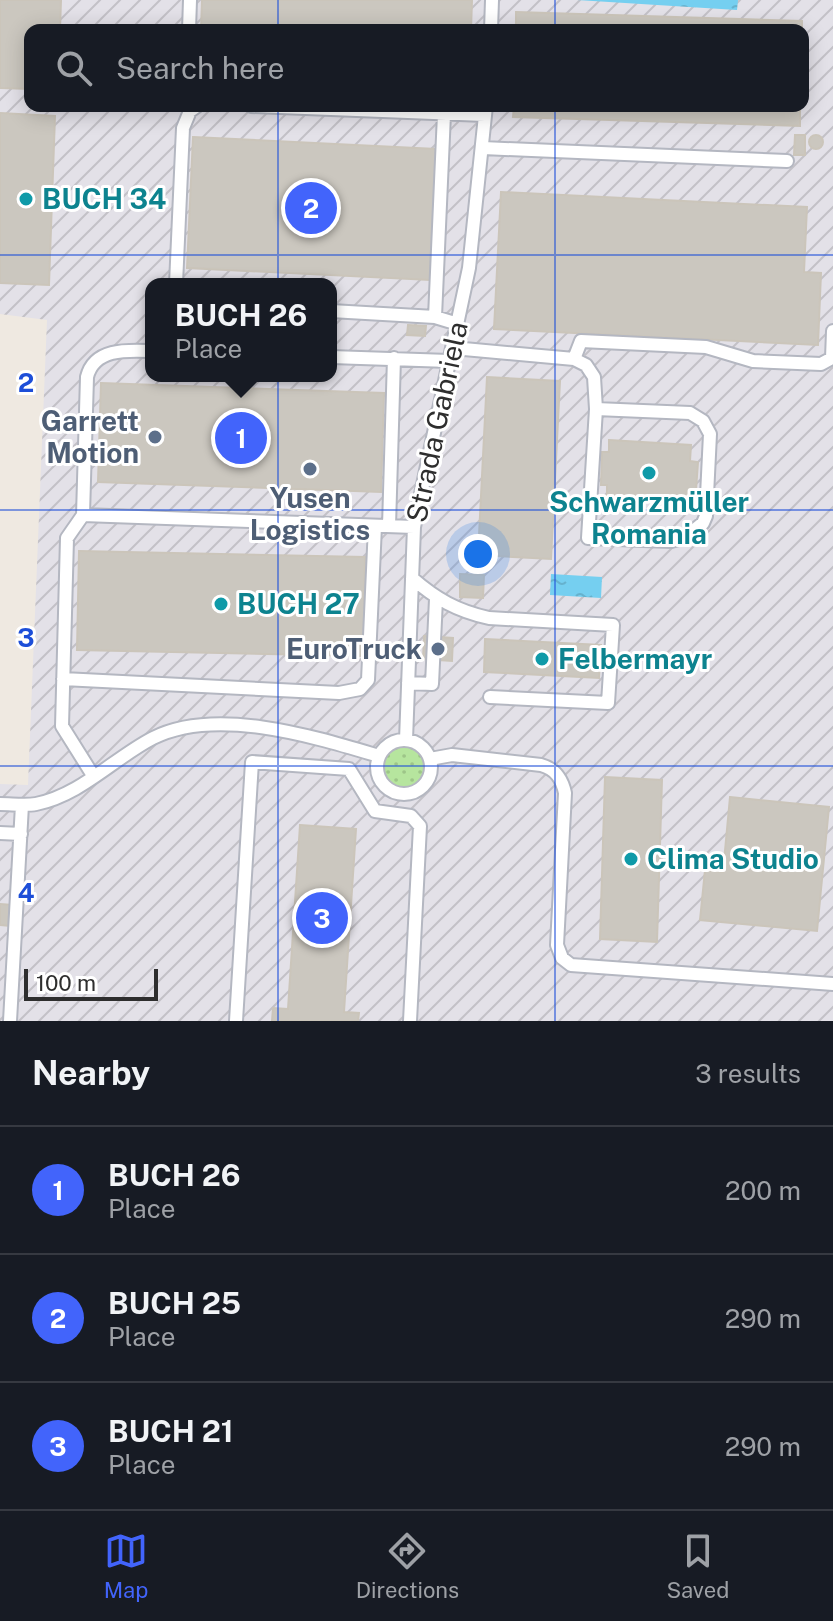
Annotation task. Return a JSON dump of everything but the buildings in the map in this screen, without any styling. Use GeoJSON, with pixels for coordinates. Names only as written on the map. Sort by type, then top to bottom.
{"type":"FeatureCollection","features":[{"type":"Feature","properties":{"kind":"street"},"geometry":{"type":"LineString","coordinates":[[189,24],[190,0]]}},
{"type":"Feature","properties":{"kind":"street"},"geometry":{"type":"LineString","coordinates":[[491,24],[492,0]]}},
{"type":"Feature","properties":{"kind":"street"},"geometry":{"type":"LineString","coordinates":[[176,278],[183,128],[190,112]]}},
{"type":"Feature","properties":{"kind":"street"},"geometry":{"type":"LineString","coordinates":[[396,112],[464,112]]}},
{"type":"Feature","properties":{"kind":"street","name":"Strada Gabriela"},"geometry":{"type":"LineString","coordinates":[[406,740],[414,527],[474,236],[485,112]]}},
{"type":"Feature","properties":{"kind":"street"},"geometry":{"type":"LineString","coordinates":[[435,317],[444,114]]}},
{"type":"Feature","properties":{"kind":"street"},"geometry":{"type":"LineString","coordinates":[[483,148],[787,161]]}},
{"type":"Feature","properties":{"kind":"street"},"geometry":{"type":"LineString","coordinates":[[337,311],[435,317],[458,324]]}},
{"type":"Feature","properties":{"kind":"street"},"geometry":{"type":"LineString","coordinates":[[574,359],[581,341],[706,347],[745,359],[821,364],[832,358],[833,331]]}},
{"type":"Feature","properties":{"kind":"street"},"geometry":{"type":"LineString","coordinates":[[94,777],[62,726],[67,538],[83,515],[89,368],[96,360],[115,352],[145,351]]}},
{"type":"Feature","properties":{"kind":"street"},"geometry":{"type":"LineString","coordinates":[[337,357],[451,355],[574,359],[586,365],[594,377],[596,409],[588,538],[671,541],[692,533],[706,516],[710,434],[703,421],[690,413],[596,409]]}},
{"type":"Feature","properties":{"kind":"street"},"geometry":{"type":"LineString","coordinates":[[63,679],[339,693],[360,689],[368,680],[394,358]]}},
{"type":"Feature","properties":{"kind":"street"},"geometry":{"type":"LineString","coordinates":[[83,515],[414,527]]}},
{"type":"Feature","properties":{"kind":"street"},"geometry":{"type":"LineString","coordinates":[[412,578],[436,599],[456,609],[489,618],[613,625],[608,703],[490,697]]}},
{"type":"Feature","properties":{"kind":"street"},"geometry":{"type":"LineString","coordinates":[[408,683],[432,684],[436,599]]}},
{"type":"Feature","properties":{"kind":"street"},"geometry":{"type":"LineString","coordinates":[[0,804],[22,805],[46,801],[94,777],[153,738],[186,727],[205,725],[298,734],[379,756]]}},
{"type":"Feature","properties":{"kind":"street"},"geometry":{"type":"LineString","coordinates":[[406,740],[424,747],[430,759],[431,773],[429,780],[412,794],[403,795],[387,788],[378,774],[379,756],[390,744],[406,740]]}},
{"type":"Feature","properties":{"kind":"street"},"geometry":{"type":"LineString","coordinates":[[430,759],[452,755],[541,765],[553,770],[561,779],[565,793],[557,945],[565,962],[576,967],[833,984]]}},
{"type":"Feature","properties":{"kind":"street"},"geometry":{"type":"LineString","coordinates":[[236,1021],[252,762],[349,769],[375,811],[411,816]]}},
{"type":"Feature","properties":{"kind":"street"},"geometry":{"type":"LineString","coordinates":[[410,1021],[421,831],[411,816],[412,794]]}},
{"type":"Feature","properties":{"kind":"street"},"geometry":{"type":"LineString","coordinates":[[10,1021],[22,805]]}},
{"type":"Feature","properties":{"kind":"street"},"geometry":{"type":"LineString","coordinates":[[0,833],[21,834]]}},
{"type":"Feature","properties":{"kind":"street"},"geometry":{"type":"LineString","coordinates":[[0,954],[14,954]]}},
{"type":"Feature","properties":{"kind":"shaded area"},"geometry":{"type":"Polygon","coordinates":[[[0,0],[833,0],[833,1021],[0,1021],[0,784],[28,785],[47,320],[0,314],[0,0]]]}},
{"type":"Feature","properties":{"kind":"green space"},"geometry":{"type":"Polygon","coordinates":[[[404,740],[423,748],[431,767],[423,786],[404,794],[385,786],[377,767],[385,748],[404,740]]]}},
{"type":"Feature","properties":{"kind":"water"},"geometry":{"type":"Polygon","coordinates":[[[577,0],[738,0],[737,10],[577,0]]]}},
{"type":"Feature","properties":{"kind":"water"},"geometry":{"type":"Polygon","coordinates":[[[551,574],[602,577],[601,598],[550,595],[551,574]]]}},
{"type":"Feature","properties":{"kind":"place","name":"BUCH 34"},"geometry":{"type":"Point","coordinates":[26,199]}},
{"type":"Feature","properties":{"kind":"place","name":"BUCH 25"},"geometry":{"type":"Point","coordinates":[311,208]}},
{"type":"Feature","properties":{"kind":"place","name":"Garrett Motion"},"geometry":{"type":"Point","coordinates":[155,437]}},
{"type":"Feature","properties":{"kind":"place","name":"BUCH 26"},"geometry":{"type":"Point","coordinates":[241,438]}},
{"type":"Feature","properties":{"kind":"place","name":"Yusen Logistics"},"geometry":{"type":"Point","coordinates":[310,469]}},
{"type":"Feature","properties":{"kind":"place","name":"Schwarzmüller Romania"},"geometry":{"type":"Point","coordinates":[649,473]}},
{"type":"Feature","properties":{"kind":"place","name":"BUCH 27"},"geometry":{"type":"Point","coordinates":[221,604]}},
{"type":"Feature","properties":{"kind":"place","name":"EuroTruck"},"geometry":{"type":"Point","coordinates":[438,649]}},
{"type":"Feature","properties":{"kind":"place","name":"Felbermayr"},"geometry":{"type":"Point","coordinates":[542,659]}},
{"type":"Feature","properties":{"kind":"place","name":"Clima Studio"},"geometry":{"type":"Point","coordinates":[631,859]}},
{"type":"Feature","properties":{"kind":"place","name":"BUCH 21"},"geometry":{"type":"Point","coordinates":[322,918]}}]}
